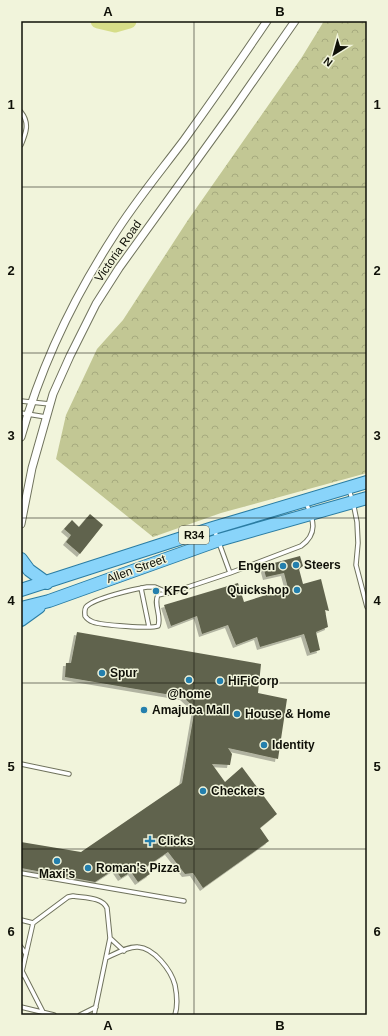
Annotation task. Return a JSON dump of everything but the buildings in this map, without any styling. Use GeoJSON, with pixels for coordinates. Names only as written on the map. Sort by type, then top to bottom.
{"type":"FeatureCollection","features":[{"type":"Feature","properties":{"kind":"main road","name":"Allen Street"},"geometry":{"type":"LineString","coordinates":[[21,590],[47,583],[213,528],[367,482]]}},
{"type":"Feature","properties":{"kind":"main road","name":"Allen Street"},"geometry":{"type":"LineString","coordinates":[[21,608],[49,601],[219,540],[367,498]]}},
{"type":"Feature","properties":{"kind":"main road"},"geometry":{"type":"LineString","coordinates":[[21,559],[29,570],[47,583]]}},
{"type":"Feature","properties":{"kind":"main road"},"geometry":{"type":"LineString","coordinates":[[21,620],[49,601]]}},
{"type":"Feature","properties":{"kind":"street"},"geometry":{"type":"LineString","coordinates":[[21,437],[24,413],[32,402],[58,336],[79,294],[134,206],[235,69],[267,21]]}},
{"type":"Feature","properties":{"kind":"street","name":"Victoria Road"},"geometry":{"type":"LineString","coordinates":[[21,524],[32,468],[53,394],[96,304],[119,268],[233,110],[294,21]]}},
{"type":"Feature","properties":{"kind":"lane"},"geometry":{"type":"LineString","coordinates":[[21,112],[26,119],[27,130],[21,145]]}},
{"type":"Feature","properties":{"kind":"lane"},"geometry":{"type":"LineString","coordinates":[[21,401],[50,404]]}},
{"type":"Feature","properties":{"kind":"lane"},"geometry":{"type":"LineString","coordinates":[[24,413],[46,417]]}},
{"type":"Feature","properties":{"kind":"lane"},"geometry":{"type":"LineString","coordinates":[[347,487],[353,502],[358,530],[356,565],[367,607]]}},
{"type":"Feature","properties":{"kind":"lane"},"geometry":{"type":"LineString","coordinates":[[169,593],[155,587],[141,588],[102,598],[87,606],[84,612],[85,616],[93,622],[156,627],[159,624],[156,597],[158,595],[169,593],[230,574],[305,544],[310,539],[313,531],[311,513],[305,500]]}},
{"type":"Feature","properties":{"kind":"lane"},"geometry":{"type":"LineString","coordinates":[[213,528],[219,540],[230,574]]}},
{"type":"Feature","properties":{"kind":"lane"},"geometry":{"type":"LineString","coordinates":[[141,588],[149,627]]}},
{"type":"Feature","properties":{"kind":"lane"},"geometry":{"type":"LineString","coordinates":[[21,764],[69,774]]}},
{"type":"Feature","properties":{"kind":"lane"},"geometry":{"type":"LineString","coordinates":[[21,873],[184,901]]}},
{"type":"Feature","properties":{"kind":"lane"},"geometry":{"type":"LineString","coordinates":[[21,976],[33,923],[68,897],[73,896],[101,901],[107,908],[110,938],[94,1015]]}},
{"type":"Feature","properties":{"kind":"lane"},"geometry":{"type":"LineString","coordinates":[[21,920],[33,923]]}},
{"type":"Feature","properties":{"kind":"lane"},"geometry":{"type":"LineString","coordinates":[[110,938],[124,951]]}},
{"type":"Feature","properties":{"kind":"lane"},"geometry":{"type":"LineString","coordinates":[[21,947],[26,954]]}},
{"type":"Feature","properties":{"kind":"lane"},"geometry":{"type":"LineString","coordinates":[[106,958],[133,947],[150,950],[162,962],[174,982],[177,1006],[175,1015]]}},
{"type":"Feature","properties":{"kind":"lane"},"geometry":{"type":"LineString","coordinates":[[22,971],[43,1012]]}},
{"type":"Feature","properties":{"kind":"lane"},"geometry":{"type":"LineString","coordinates":[[21,1007],[54,1015]]}},
{"type":"Feature","properties":{"kind":"lane"},"geometry":{"type":"LineString","coordinates":[[80,1015],[96,1007]]}},
{"type":"Feature","properties":{"kind":"green space"},"geometry":{"type":"Polygon","coordinates":[[[324,21],[367,21],[367,473],[221,513],[153,537],[56,459],[66,415],[97,349],[123,320],[188,220],[302,57],[324,21]]]}},
{"type":"Feature","properties":{"kind":"waterway"},"geometry":{"type":"LineString","coordinates":[[98,21],[115,25],[129,21]]}},
{"type":"Feature","properties":{"kind":"place","name":"Steers"},"geometry":{"type":"Point","coordinates":[296,565]}},
{"type":"Feature","properties":{"kind":"place","name":"Engen"},"geometry":{"type":"Point","coordinates":[283,566]}},
{"type":"Feature","properties":{"kind":"place","name":"Quickshop"},"geometry":{"type":"Point","coordinates":[297,590]}},
{"type":"Feature","properties":{"kind":"place","name":"KFC"},"geometry":{"type":"Point","coordinates":[156,591]}},
{"type":"Feature","properties":{"kind":"place","name":"Spur"},"geometry":{"type":"Point","coordinates":[102,673]}},
{"type":"Feature","properties":{"kind":"place","name":"@home"},"geometry":{"type":"Point","coordinates":[189,680]}},
{"type":"Feature","properties":{"kind":"place","name":"HiFiCorp"},"geometry":{"type":"Point","coordinates":[220,681]}},
{"type":"Feature","properties":{"kind":"place","name":"Amajuba Mall"},"geometry":{"type":"Point","coordinates":[144,710]}},
{"type":"Feature","properties":{"kind":"place","name":"House & Home"},"geometry":{"type":"Point","coordinates":[237,714]}},
{"type":"Feature","properties":{"kind":"place","name":"Identity"},"geometry":{"type":"Point","coordinates":[264,745]}},
{"type":"Feature","properties":{"kind":"place","name":"Checkers"},"geometry":{"type":"Point","coordinates":[203,791]}},
{"type":"Feature","properties":{"kind":"place","name":"Clicks"},"geometry":{"type":"Point","coordinates":[150,841]}},
{"type":"Feature","properties":{"kind":"place","name":"Maxi's"},"geometry":{"type":"Point","coordinates":[57,861]}},
{"type":"Feature","properties":{"kind":"place","name":"Roman's Pizza"},"geometry":{"type":"Point","coordinates":[88,868]}}]}
